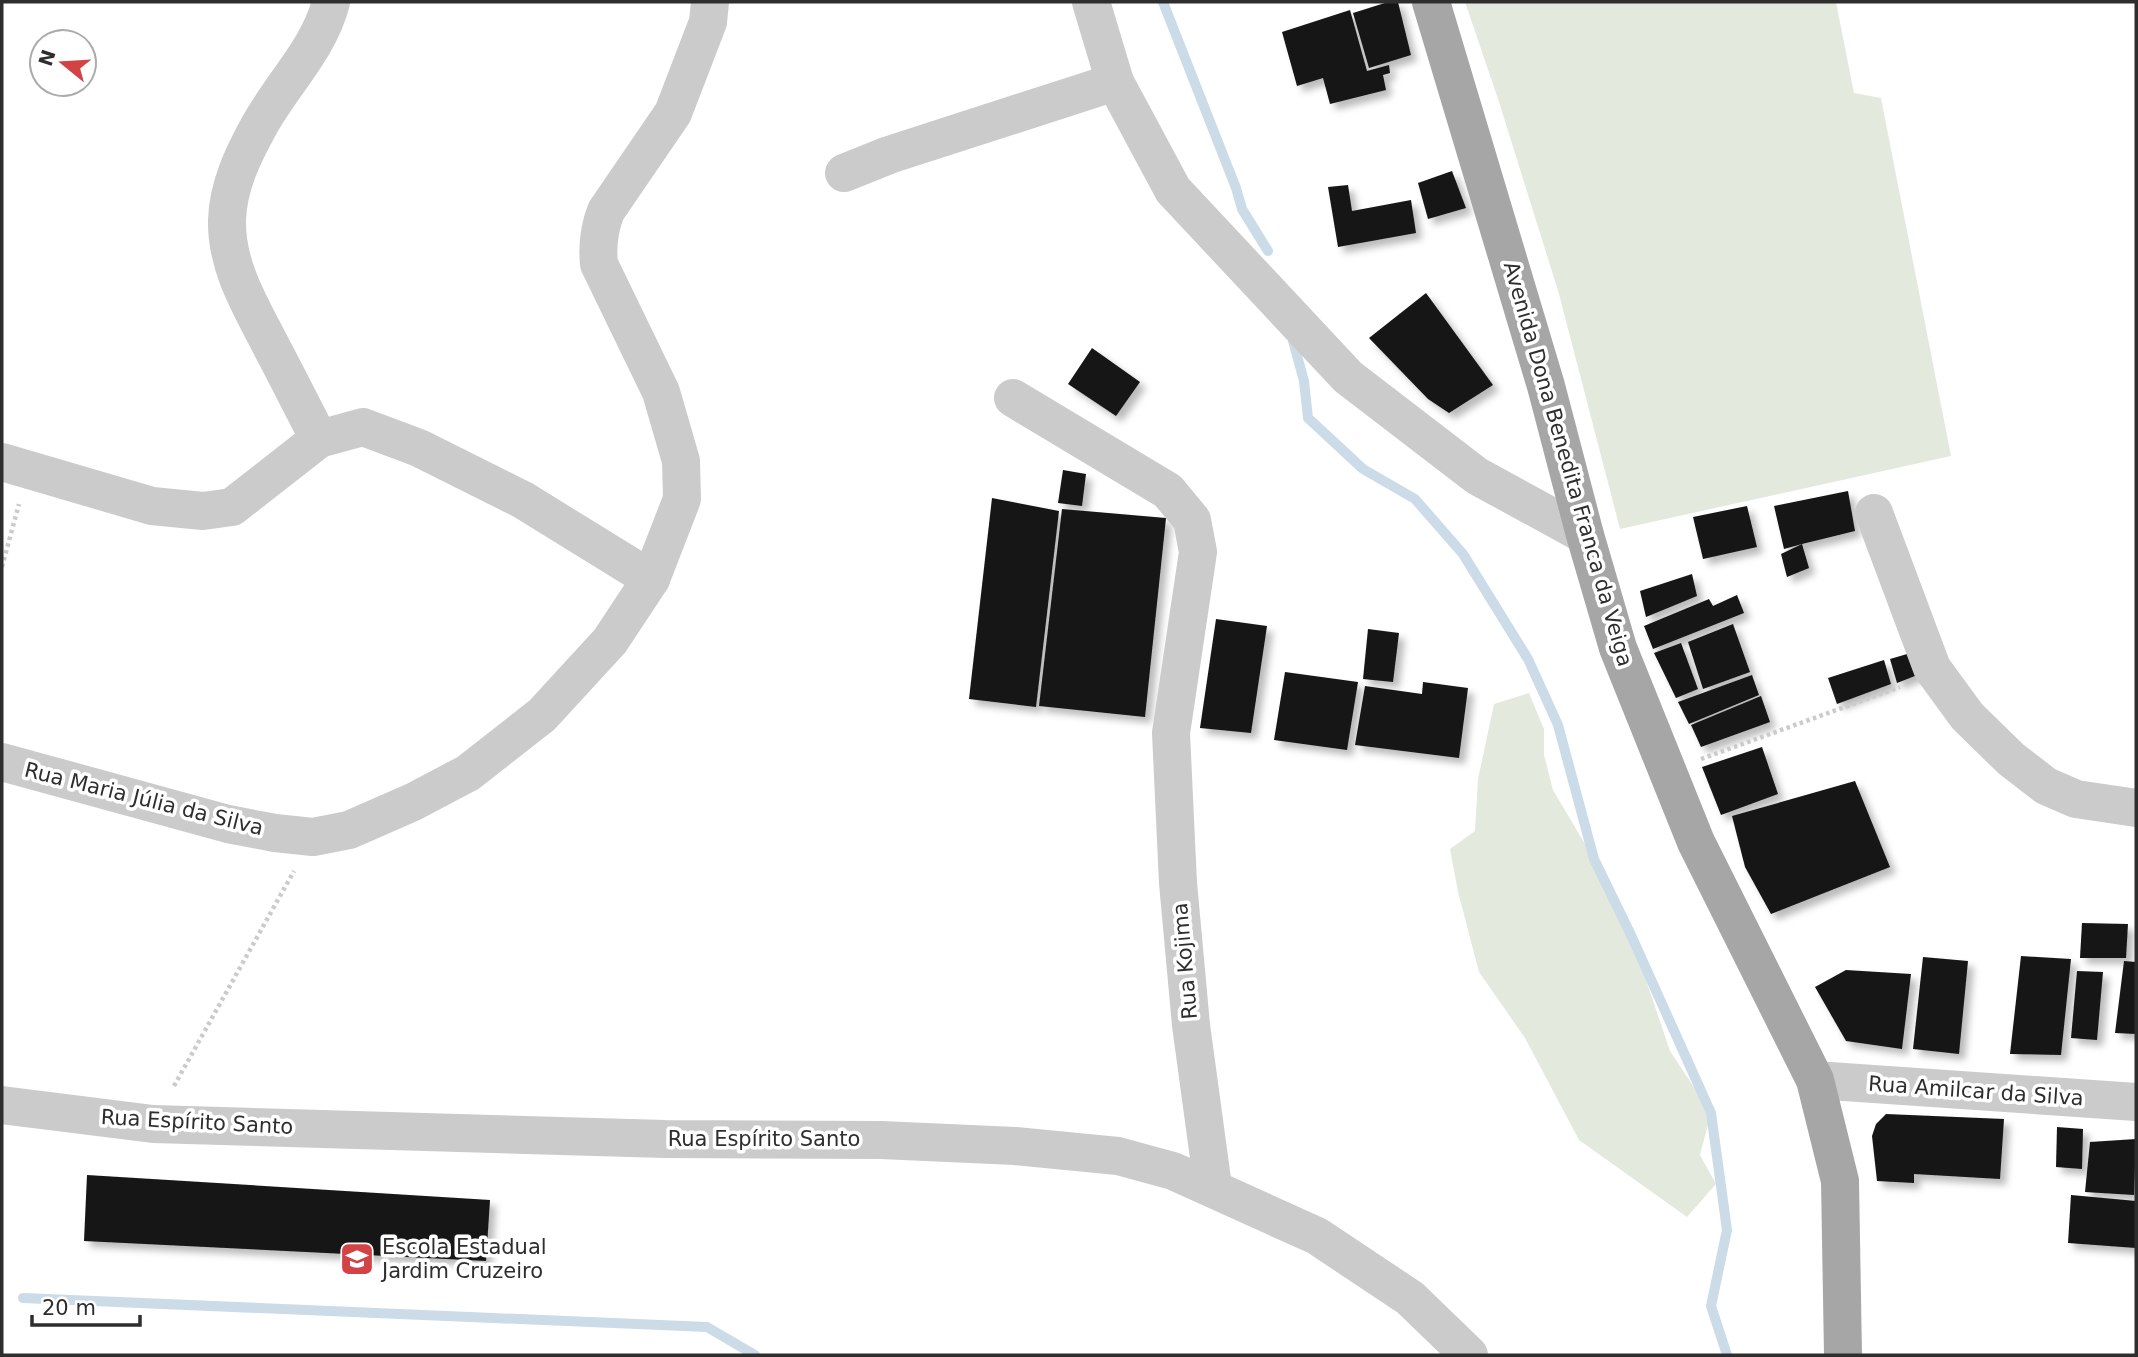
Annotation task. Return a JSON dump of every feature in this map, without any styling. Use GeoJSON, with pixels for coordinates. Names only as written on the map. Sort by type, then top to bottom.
{"type":"FeatureCollection","features":[{"type":"Feature","properties":{"kind":"main road","name":"Avenida Dona Benedita Franca da Veiga"},"geometry":{"type":"LineString","coordinates":[[1431,2],[1546,386],[1618,648],[1696,842],[1815,1080],[1840,1181],[1843,1355]]}},
{"type":"Feature","properties":{"kind":"street"},"geometry":{"type":"LineString","coordinates":[[319,439],[238,281],[228,242],[227,219],[237,170],[261,124],[318,34],[331,2]]}},
{"type":"Feature","properties":{"kind":"street","name":"Rua Maria Júlia da Silva"},"geometry":{"type":"LineString","coordinates":[[2,762],[229,824],[275,833],[313,836],[349,830],[468,773],[542,715],[610,640],[651,579],[682,499],[681,461],[660,392],[599,264],[599,230],[606,211],[673,113],[708,22],[709,2]]}},
{"type":"Feature","properties":{"kind":"street"},"geometry":{"type":"LineString","coordinates":[[1091,2],[1115,82],[1173,190],[1348,376],[1477,476],[1585,535]]}},
{"type":"Feature","properties":{"kind":"street"},"geometry":{"type":"LineString","coordinates":[[844,173],[889,155],[1115,82]]}},
{"type":"Feature","properties":{"kind":"street","name":"Rua Kojima"},"geometry":{"type":"LineString","coordinates":[[1013,398],[1168,491],[1192,520],[1198,552],[1171,733],[1178,883],[1189,1012],[1213,1187]]}},
{"type":"Feature","properties":{"kind":"street"},"geometry":{"type":"LineString","coordinates":[[15,466],[152,506],[204,511],[232,507],[319,439],[363,427],[419,449],[523,500],[651,579]]}},
{"type":"Feature","properties":{"kind":"street"},"geometry":{"type":"LineString","coordinates":[[1874,513],[1936,674],[1967,716],[2011,759],[2046,786],[2076,799],[2136,808]]}},
{"type":"Feature","properties":{"kind":"street","name":"Rua Amilcar da Silva"},"geometry":{"type":"LineString","coordinates":[[1815,1080],[2136,1102]]}},
{"type":"Feature","properties":{"kind":"street","name":"Rua Espírito Santo"},"geometry":{"type":"LineString","coordinates":[[2,1105],[153,1124],[665,1139],[881,1140],[1015,1146],[1118,1156],[1173,1171],[1213,1187],[1317,1236],[1409,1298],[1469,1355]]}},
{"type":"Feature","properties":{"kind":"path"},"geometry":{"type":"LineString","coordinates":[[2,567],[15,466]]}},
{"type":"Feature","properties":{"kind":"path"},"geometry":{"type":"LineString","coordinates":[[1667,771],[1936,674]]}},
{"type":"Feature","properties":{"kind":"path"},"geometry":{"type":"LineString","coordinates":[[153,1124],[313,836]]}},
{"type":"Feature","properties":{"kind":"shaded area"},"geometry":{"type":"Polygon","coordinates":[[[1465,2],[1836,2],[1854,93],[1881,98],[1951,456],[1620,529],[1559,294],[1465,2]]]}},
{"type":"Feature","properties":{"kind":"shaded area"},"geometry":{"type":"Polygon","coordinates":[[[1529,693],[1544,729],[1544,755],[1553,790],[1620,903],[1670,1051],[1711,1113],[1700,1155],[1716,1184],[1687,1217],[1579,1140],[1525,1038],[1479,972],[1450,849],[1475,831],[1478,779],[1494,704],[1529,693]]]}},
{"type":"Feature","properties":{"kind":"building"},"geometry":{"type":"Polygon","coordinates":[[[1388,2],[1398,2],[1411,55],[1369,68],[1353,13],[1388,2]]]}},
{"type":"Feature","properties":{"kind":"building"},"geometry":{"type":"Polygon","coordinates":[[[1350,10],[1367,71],[1389,65],[1390,73],[1383,75],[1386,90],[1330,104],[1323,78],[1297,86],[1282,32],[1350,10]]]}},
{"type":"Feature","properties":{"kind":"building"},"geometry":{"type":"Polygon","coordinates":[[[1452,171],[1466,208],[1428,219],[1418,183],[1452,171]]]}},
{"type":"Feature","properties":{"kind":"building"},"geometry":{"type":"Polygon","coordinates":[[[1348,185],[1352,211],[1411,200],[1416,233],[1338,247],[1328,187],[1348,185]]]}},
{"type":"Feature","properties":{"kind":"building"},"geometry":{"type":"Polygon","coordinates":[[[1426,293],[1493,385],[1449,413],[1428,399],[1369,338],[1426,293]]]}},
{"type":"Feature","properties":{"kind":"building"},"geometry":{"type":"Polygon","coordinates":[[[1092,348],[1140,382],[1116,416],[1068,384],[1092,348]]]}},
{"type":"Feature","properties":{"kind":"building"},"geometry":{"type":"Polygon","coordinates":[[[1063,470],[1086,474],[1082,506],[1058,503],[1063,470]]]}},
{"type":"Feature","properties":{"kind":"building"},"geometry":{"type":"Polygon","coordinates":[[[1848,491],[1855,531],[1784,549],[1774,506],[1848,491]]]}},
{"type":"Feature","properties":{"kind":"building"},"geometry":{"type":"Polygon","coordinates":[[[992,498],[1059,511],[1036,707],[969,699],[992,498]]]}},
{"type":"Feature","properties":{"kind":"building"},"geometry":{"type":"Polygon","coordinates":[[[1747,506],[1757,547],[1703,559],[1693,517],[1747,506]]]}},
{"type":"Feature","properties":{"kind":"building"},"geometry":{"type":"Polygon","coordinates":[[[1062,509],[1166,518],[1145,717],[1039,706],[1062,509]]]}},
{"type":"Feature","properties":{"kind":"building"},"geometry":{"type":"Polygon","coordinates":[[[1802,544],[1809,568],[1787,577],[1781,554],[1802,544]]]}},
{"type":"Feature","properties":{"kind":"building"},"geometry":{"type":"Polygon","coordinates":[[[1692,574],[1697,596],[1646,617],[1640,591],[1692,574]]]}},
{"type":"Feature","properties":{"kind":"building"},"geometry":{"type":"Polygon","coordinates":[[[1737,595],[1744,613],[1653,649],[1644,626],[1709,599],[1713,606],[1737,595]]]}},
{"type":"Feature","properties":{"kind":"building"},"geometry":{"type":"Polygon","coordinates":[[[1216,619],[1267,626],[1251,733],[1200,728],[1216,619]]]}},
{"type":"Feature","properties":{"kind":"building"},"geometry":{"type":"Polygon","coordinates":[[[1733,624],[1750,672],[1703,689],[1688,642],[1733,624]]]}},
{"type":"Feature","properties":{"kind":"building"},"geometry":{"type":"Polygon","coordinates":[[[1368,629],[1399,633],[1393,682],[1363,679],[1368,629]]]}},
{"type":"Feature","properties":{"kind":"building"},"geometry":{"type":"Polygon","coordinates":[[[1681,643],[1698,689],[1676,698],[1654,653],[1681,643]]]}},
{"type":"Feature","properties":{"kind":"building"},"geometry":{"type":"Polygon","coordinates":[[[1914,652],[1920,674],[1897,683],[1890,659],[1914,652]]]}},
{"type":"Feature","properties":{"kind":"building"},"geometry":{"type":"Polygon","coordinates":[[[1884,660],[1891,684],[1837,704],[1828,678],[1884,660]]]}},
{"type":"Feature","properties":{"kind":"building"},"geometry":{"type":"Polygon","coordinates":[[[1285,672],[1358,682],[1347,750],[1274,740],[1285,672]]]}},
{"type":"Feature","properties":{"kind":"building"},"geometry":{"type":"Polygon","coordinates":[[[1752,675],[1759,695],[1689,724],[1678,702],[1752,675]]]}},
{"type":"Feature","properties":{"kind":"building"},"geometry":{"type":"Polygon","coordinates":[[[1423,682],[1468,688],[1459,758],[1355,745],[1365,686],[1422,694],[1423,682]]]}},
{"type":"Feature","properties":{"kind":"building"},"geometry":{"type":"Polygon","coordinates":[[[1761,696],[1770,722],[1701,747],[1691,725],[1761,696]]]}},
{"type":"Feature","properties":{"kind":"building"},"geometry":{"type":"Polygon","coordinates":[[[1762,747],[1778,794],[1721,815],[1702,767],[1762,747]]]}},
{"type":"Feature","properties":{"kind":"building"},"geometry":{"type":"Polygon","coordinates":[[[1855,781],[1890,867],[1771,914],[1745,867],[1732,816],[1855,781]]]}},
{"type":"Feature","properties":{"kind":"building"},"geometry":{"type":"Polygon","coordinates":[[[2082,923],[2128,924],[2126,958],[2080,958],[2082,923]]]}},
{"type":"Feature","properties":{"kind":"building"},"geometry":{"type":"Polygon","coordinates":[[[2021,956],[2071,959],[2061,1055],[2010,1054],[2021,956]]]}},
{"type":"Feature","properties":{"kind":"building"},"geometry":{"type":"Polygon","coordinates":[[[1923,957],[1968,961],[1959,1054],[1913,1049],[1923,957]]]}},
{"type":"Feature","properties":{"kind":"building"},"geometry":{"type":"Polygon","coordinates":[[[2124,961],[2136,962],[2136,1034],[2115,1033],[2124,961]]]}},
{"type":"Feature","properties":{"kind":"building"},"geometry":{"type":"Polygon","coordinates":[[[1846,970],[1911,974],[1902,1049],[1846,1041],[1815,987],[1846,970]]]}},
{"type":"Feature","properties":{"kind":"building"},"geometry":{"type":"Polygon","coordinates":[[[2077,971],[2103,972],[2097,1040],[2071,1038],[2077,971]]]}},
{"type":"Feature","properties":{"kind":"building"},"geometry":{"type":"Polygon","coordinates":[[[1886,1114],[2004,1119],[2000,1179],[1914,1174],[1914,1183],[1877,1181],[1872,1136],[1876,1124],[1886,1114]]]}},
{"type":"Feature","properties":{"kind":"building"},"geometry":{"type":"Polygon","coordinates":[[[2057,1127],[2083,1129],[2082,1169],[2056,1167],[2057,1127]]]}},
{"type":"Feature","properties":{"kind":"building"},"geometry":{"type":"Polygon","coordinates":[[[2136,1139],[2134,1195],[2085,1192],[2090,1142],[2136,1139]]]}},
{"type":"Feature","properties":{"kind":"building"},"geometry":{"type":"Polygon","coordinates":[[[87,1175],[490,1200],[486,1261],[84,1241],[87,1175]]]}},
{"type":"Feature","properties":{"kind":"building"},"geometry":{"type":"Polygon","coordinates":[[[2071,1195],[2136,1201],[2136,1248],[2068,1243],[2071,1195]]]}},
{"type":"Feature","properties":{"kind":"waterway"},"geometry":{"type":"LineString","coordinates":[[1163,2],[1242,209],[1268,251]]}},
{"type":"Feature","properties":{"kind":"waterway"},"geometry":{"type":"LineString","coordinates":[[1293,341],[1304,381],[1308,418],[1363,469],[1415,499],[1463,554],[1528,659],[1558,725],[1594,859],[1711,1113],[1727,1230],[1711,1306],[1727,1355]]}},
{"type":"Feature","properties":{"kind":"waterway"},"geometry":{"type":"LineString","coordinates":[[23,1298],[707,1327],[755,1355]]}},
{"type":"Feature","properties":{"kind":"place","name":"Escola Estadual Jardim Cruzeiro"},"geometry":{"type":"Point","coordinates":[357,1259]}}]}
